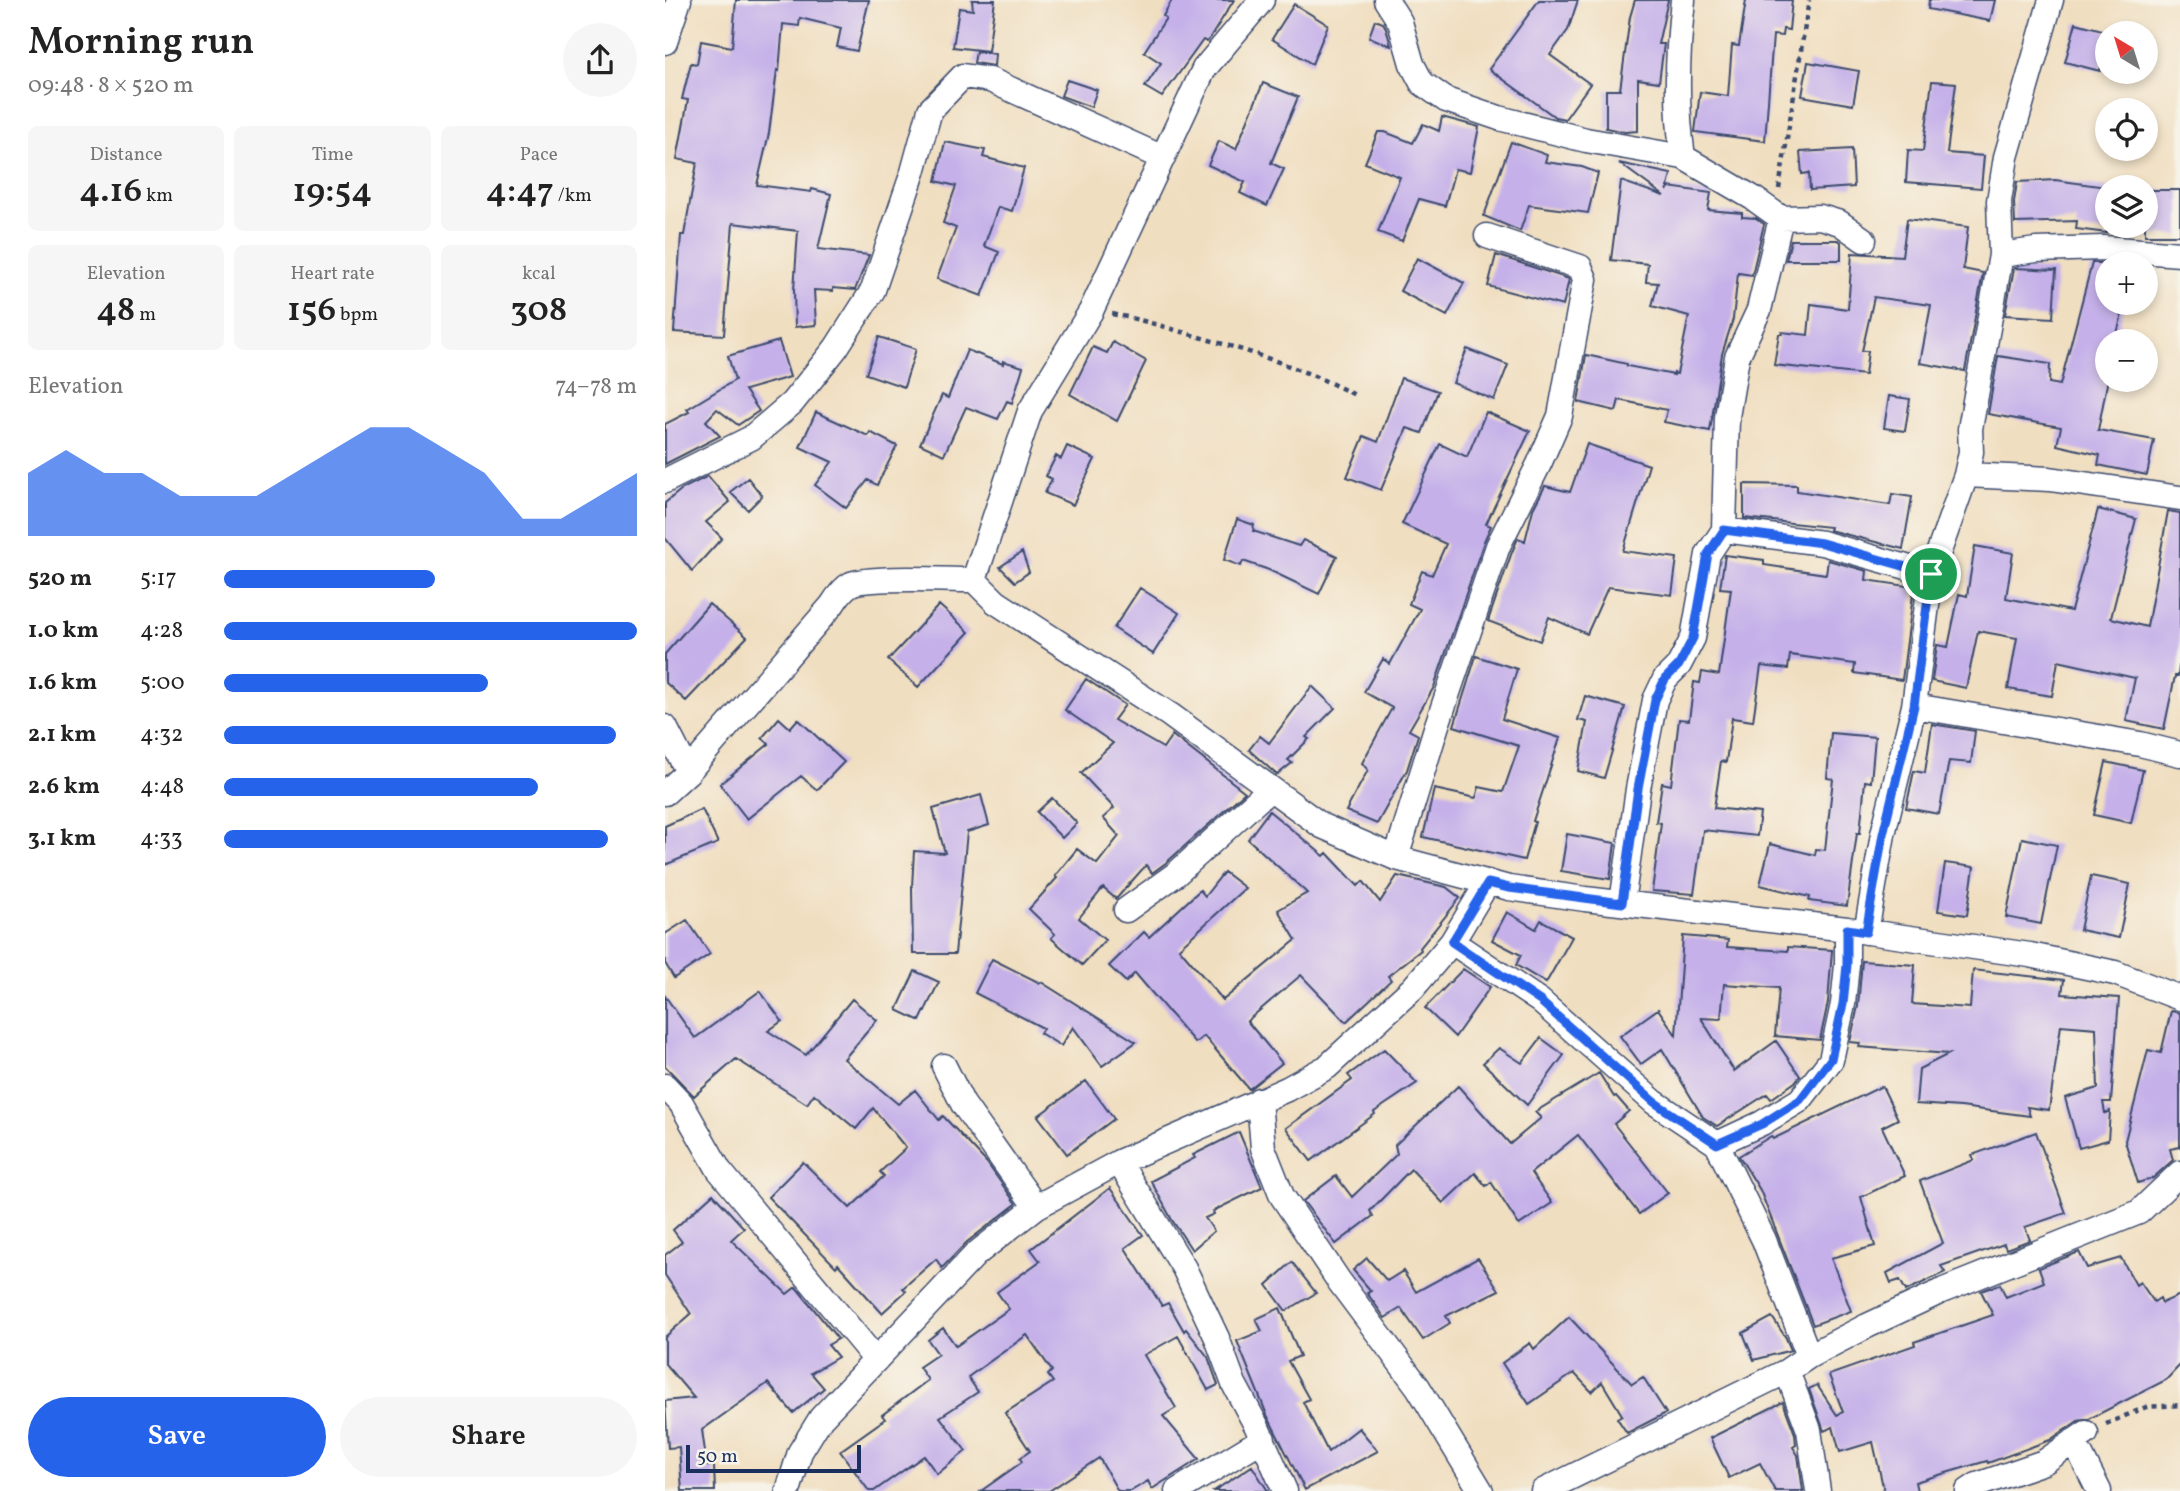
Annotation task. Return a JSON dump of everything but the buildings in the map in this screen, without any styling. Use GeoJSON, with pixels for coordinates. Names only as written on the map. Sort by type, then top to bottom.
{"type":"FeatureCollection","features":[{"type":"Feature","properties":{"kind":"street"},"geometry":{"type":"LineString","coordinates":[[665,42],[679,0]]}},
{"type":"Feature","properties":{"kind":"street"},"geometry":{"type":"LineString","coordinates":[[974,580],[1030,411],[1091,311],[1204,69],[1262,0]]}},
{"type":"Feature","properties":{"kind":"street"},"geometry":{"type":"LineString","coordinates":[[1386,0],[1405,33],[1412,64],[1422,83],[1446,100],[1499,118],[1586,140],[1683,157],[1753,198],[1781,218],[1820,217],[1840,223],[1864,240]]}},
{"type":"Feature","properties":{"kind":"street"},"geometry":{"type":"LineString","coordinates":[[1683,0],[1676,86],[1677,118],[1683,157]]}},
{"type":"Feature","properties":{"kind":"street"},"geometry":{"type":"LineString","coordinates":[[1717,1144],[1762,1124],[1800,1100],[1831,1059],[1843,1004],[1847,965],[1914,706],[1931,574],[1966,475],[1971,452],[1970,429],[2001,255],[1999,201],[2006,158],[2051,0]]}},
{"type":"Feature","properties":{"kind":"street"},"geometry":{"type":"LineString","coordinates":[[665,481],[751,438],[792,403],[836,348],[873,290],[913,172],[930,110],[963,76],[990,80],[1163,158]]}},
{"type":"Feature","properties":{"kind":"street"},"geometry":{"type":"LineString","coordinates":[[1622,903],[1638,789],[1655,700],[1665,679],[1679,665],[1693,638],[1708,554],[1724,530],[1727,417],[1737,357],[1759,310],[1781,218]]}},
{"type":"Feature","properties":{"kind":"street"},"geometry":{"type":"LineString","coordinates":[[1396,858],[1436,728],[1498,547],[1560,416],[1585,279],[1580,267],[1487,236]]}},
{"type":"Feature","properties":{"kind":"street"},"geometry":{"type":"LineString","coordinates":[[2001,255],[2036,250],[2103,248],[2180,254]]}},
{"type":"Feature","properties":{"kind":"street"},"geometry":{"type":"LineString","coordinates":[[1966,475],[2050,479],[2180,498]]}},
{"type":"Feature","properties":{"kind":"street"},"geometry":{"type":"LineString","coordinates":[[1724,530],[1822,543],[1931,574]]}},
{"type":"Feature","properties":{"kind":"street"},"geometry":{"type":"LineString","coordinates":[[665,793],[688,772],[837,596],[851,584],[870,581],[974,580],[996,601],[1170,715],[1322,826],[1396,858],[1488,883],[1560,895],[1856,930],[2030,955],[2115,973],[2180,998]]}},
{"type":"Feature","properties":{"kind":"street"},"geometry":{"type":"LineString","coordinates":[[1914,706],[2140,744],[2180,754]]}},
{"type":"Feature","properties":{"kind":"street"},"geometry":{"type":"LineString","coordinates":[[665,727],[688,772]]}},
{"type":"Feature","properties":{"kind":"street"},"geometry":{"type":"LineString","coordinates":[[1126,910],[1176,874],[1270,789]]}},
{"type":"Feature","properties":{"kind":"street"},"geometry":{"type":"LineString","coordinates":[[787,1491],[800,1452],[821,1418],[976,1254],[1037,1207],[1119,1161],[1287,1089],[1327,1067],[1413,988],[1452,942],[1488,883]]}},
{"type":"Feature","properties":{"kind":"street"},"geometry":{"type":"LineString","coordinates":[[1452,942],[1540,1001],[1654,1102],[1717,1144],[1764,1240],[1809,1356]]}},
{"type":"Feature","properties":{"kind":"street"},"geometry":{"type":"LineString","coordinates":[[944,1066],[963,1104],[1037,1207]]}},
{"type":"Feature","properties":{"kind":"street"},"geometry":{"type":"LineString","coordinates":[[665,1086],[681,1104],[719,1170],[876,1360]]}},
{"type":"Feature","properties":{"kind":"street"},"geometry":{"type":"LineString","coordinates":[[1259,1100],[1263,1148],[1282,1196],[1339,1281],[1418,1387],[1481,1491]]}},
{"type":"Feature","properties":{"kind":"street"},"geometry":{"type":"LineString","coordinates":[[1119,1161],[1184,1268],[1217,1338],[1234,1384],[1263,1439],[1285,1491]]}},
{"type":"Feature","properties":{"kind":"street"},"geometry":{"type":"LineString","coordinates":[[1559,1488],[1787,1371],[1809,1356],[1944,1290],[2139,1212],[2180,1173]]}},
{"type":"Feature","properties":{"kind":"street"},"geometry":{"type":"LineString","coordinates":[[1787,1371],[1809,1430],[1818,1491]]}},
{"type":"Feature","properties":{"kind":"street"},"geometry":{"type":"LineString","coordinates":[[1968,1491],[1977,1485],[2044,1462],[2080,1437],[2099,1491]]}},
{"type":"Feature","properties":{"kind":"street"},"geometry":{"type":"LineString","coordinates":[[1177,1491],[1263,1439]]}},
{"type":"Feature","properties":{"kind":"path"},"geometry":{"type":"LineString","coordinates":[[1781,218],[1778,192],[1809,0]]}},
{"type":"Feature","properties":{"kind":"path"},"geometry":{"type":"LineString","coordinates":[[1091,311],[1166,327],[1243,350],[1301,370],[1357,396]]}},
{"type":"Feature","properties":{"kind":"path"},"geometry":{"type":"LineString","coordinates":[[2080,1437],[2146,1408],[2180,1405]]}},
{"type":"Feature","properties":{"kind":"route"},"geometry":{"type":"LineString","coordinates":[[1724,530],[1822,543],[1931,574],[1914,706],[1883,834],[1866,932],[1847,929],[1843,1004],[1831,1059],[1800,1100],[1762,1124],[1717,1144],[1654,1102],[1540,1001],[1452,942],[1488,883],[1622,903],[1638,789],[1655,700],[1665,679],[1679,665],[1693,638],[1708,554],[1724,530]]}}]}
